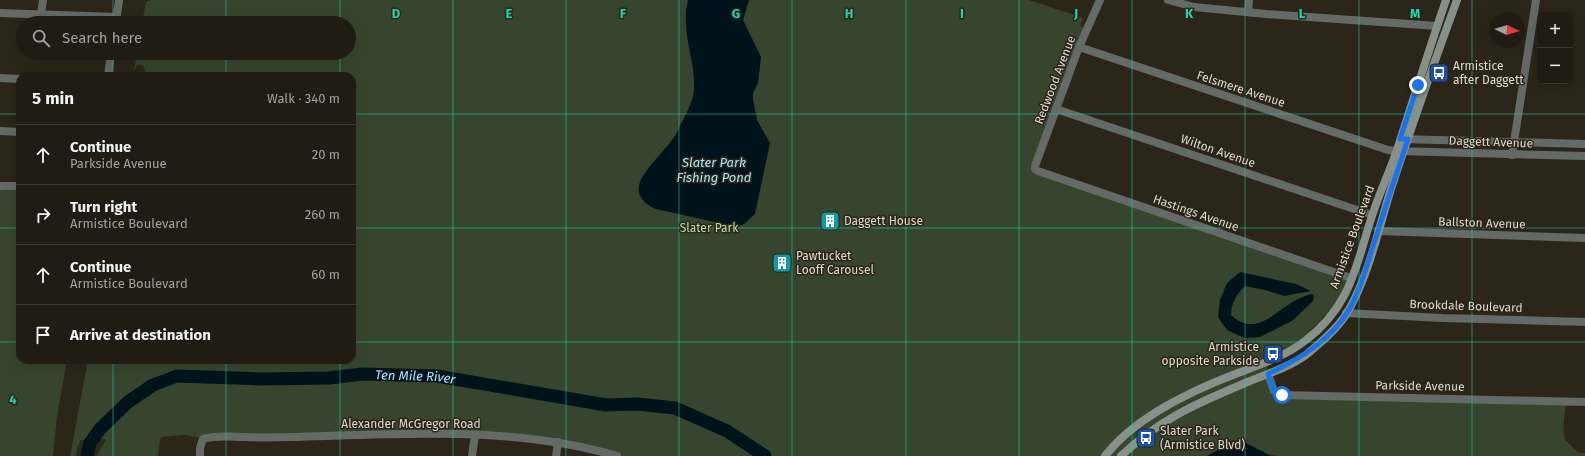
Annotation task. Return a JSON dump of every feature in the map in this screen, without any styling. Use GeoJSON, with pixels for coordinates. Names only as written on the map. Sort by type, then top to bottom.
{"type":"FeatureCollection","features":[{"type":"Feature","properties":{"kind":"main road","name":"Armistice Boulevard"},"geometry":{"type":"LineString","coordinates":[[1121,456],[1139,439],[1189,408],[1268,374],[1304,356],[1332,330],[1346,313],[1360,286],[1378,231],[1437,26],[1446,0]]}},
{"type":"Feature","properties":{"kind":"main road","name":"Armistice Boulevard"},"geometry":{"type":"LineString","coordinates":[[1404,139],[1457,0]]}},
{"type":"Feature","properties":{"kind":"main road","name":"Armistice Boulevard"},"geometry":{"type":"LineString","coordinates":[[1105,456],[1124,436],[1163,408],[1197,390],[1281,356],[1306,340],[1334,313],[1345,294],[1372,215],[1401,151]]}},
{"type":"Feature","properties":{"kind":"street"},"geometry":{"type":"LineString","coordinates":[[41,14],[43,0]]}},
{"type":"Feature","properties":{"kind":"street"},"geometry":{"type":"LineString","coordinates":[[118,16],[120,0]]}},
{"type":"Feature","properties":{"kind":"street","name":"Redwood Avenue"},"geometry":{"type":"LineString","coordinates":[[1035,169],[1034,166],[1079,47],[1100,0]]}},
{"type":"Feature","properties":{"kind":"street"},"geometry":{"type":"LineString","coordinates":[[1168,0],[1194,7],[1437,26]]}},
{"type":"Feature","properties":{"kind":"street"},"geometry":{"type":"LineString","coordinates":[[1248,12],[1249,0]]}},
{"type":"Feature","properties":{"kind":"street"},"geometry":{"type":"LineString","coordinates":[[1512,155],[1536,0]]}},
{"type":"Feature","properties":{"kind":"street"},"geometry":{"type":"LineString","coordinates":[[0,13],[66,16]]}},
{"type":"Feature","properties":{"kind":"street","name":"Felsmere Avenue"},"geometry":{"type":"LineString","coordinates":[[1079,47],[1388,150],[1401,151]]}},
{"type":"Feature","properties":{"kind":"street"},"geometry":{"type":"LineString","coordinates":[[109,72],[110,60]]}},
{"type":"Feature","properties":{"kind":"street"},"geometry":{"type":"LineString","coordinates":[[0,78],[16,79]]}},
{"type":"Feature","properties":{"kind":"street","name":"Wilton Avenue"},"geometry":{"type":"LineString","coordinates":[[1056,109],[1372,215]]}},
{"type":"Feature","properties":{"kind":"street"},"geometry":{"type":"LineString","coordinates":[[0,131],[16,132]]}},
{"type":"Feature","properties":{"kind":"street","name":"Daggett Avenue"},"geometry":{"type":"LineString","coordinates":[[1404,139],[1585,144]]}},
{"type":"Feature","properties":{"kind":"street","name":"Daggett Avenue"},"geometry":{"type":"LineString","coordinates":[[1401,151],[1585,156]]}},
{"type":"Feature","properties":{"kind":"street","name":"Hastings Avenue"},"geometry":{"type":"LineString","coordinates":[[1035,169],[1351,278]]}},
{"type":"Feature","properties":{"kind":"street"},"geometry":{"type":"LineString","coordinates":[[0,186],[16,186]]}},
{"type":"Feature","properties":{"kind":"street","name":"Ballston Avenue"},"geometry":{"type":"LineString","coordinates":[[1378,231],[1585,238]]}},
{"type":"Feature","properties":{"kind":"street","name":"Brookdale Boulevard"},"geometry":{"type":"LineString","coordinates":[[1346,313],[1585,322]]}},
{"type":"Feature","properties":{"kind":"street","name":"Parkside Avenue"},"geometry":{"type":"LineString","coordinates":[[1268,374],[1274,391],[1282,395],[1585,402]]}},
{"type":"Feature","properties":{"kind":"street","name":"Alexander McGregor Road"},"geometry":{"type":"LineString","coordinates":[[200,456],[200,448],[203,439],[211,437],[260,438],[424,433],[512,437],[558,442],[617,456]]}},
{"type":"Feature","properties":{"kind":"street"},"geometry":{"type":"LineString","coordinates":[[472,456],[475,435]]}},
{"type":"Feature","properties":{"kind":"street"},"geometry":{"type":"LineString","coordinates":[[556,456],[558,442]]}},
{"type":"Feature","properties":{"kind":"green space","name":"Slater Park"},"geometry":{"type":"Polygon","coordinates":[[[152,0],[1029,0],[1083,18],[1080,26],[1088,29],[1033,166],[1347,278],[1345,287],[1340,297],[1313,328],[1287,349],[1267,358],[1268,375],[1278,393],[1566,402],[1564,426],[1565,440],[1576,451],[1585,453],[1585,456],[1279,456],[1265,454],[1249,446],[1225,445],[1211,456],[616,456],[497,436],[200,438],[186,435],[162,437],[160,439],[158,456],[97,456],[106,439],[81,440],[77,448],[76,456],[70,456],[87,364],[356,364],[356,72],[145,72],[143,66],[137,65],[134,71],[136,60],[356,60],[356,16],[143,16],[146,2],[152,0]]]}},
{"type":"Feature","properties":{"kind":"green space"},"geometry":{"type":"Polygon","coordinates":[[[0,187],[16,187],[16,364],[66,364],[57,416],[53,456],[0,456],[0,187]]]}},
{"type":"Feature","properties":{"kind":"water","name":"Slater Park Fishing Pond"},"geometry":{"type":"Polygon","coordinates":[[[688,0],[749,0],[743,20],[761,57],[758,83],[753,93],[753,99],[757,120],[770,143],[755,214],[744,224],[737,227],[656,209],[643,201],[639,191],[640,181],[646,171],[673,138],[692,100],[694,80],[686,24],[688,0]]]}},
{"type":"Feature","properties":{"kind":"water"},"geometry":{"type":"Polygon","coordinates":[[[1240,272],[1296,284],[1311,291],[1284,296],[1245,286],[1235,299],[1231,311],[1231,315],[1240,322],[1249,324],[1266,320],[1291,303],[1308,295],[1312,294],[1314,296],[1313,301],[1292,321],[1260,337],[1244,338],[1227,330],[1218,317],[1220,300],[1227,283],[1240,272]]]}},
{"type":"Feature","properties":{"kind":"water"},"geometry":{"type":"Polygon","coordinates":[[[1246,443],[1271,456],[1207,456],[1227,445],[1246,443]]]}},
{"type":"Feature","properties":{"kind":"waterway","name":"Ten Mile River"},"geometry":{"type":"LineString","coordinates":[[87,456],[90,443],[100,429],[128,402],[153,385],[177,376],[260,379],[329,378],[362,374],[437,376],[606,405],[637,404],[675,408],[727,431],[765,456]]}},
{"type":"Feature","properties":{"kind":"place","name":"Armistice after Daggett"},"geometry":{"type":"Point","coordinates":[1439,73]}},
{"type":"Feature","properties":{"kind":"place","name":"Daggett House"},"geometry":{"type":"Point","coordinates":[830,221]}},
{"type":"Feature","properties":{"kind":"place","name":"Pawtucket Looff Carousel"},"geometry":{"type":"Point","coordinates":[782,263]}},
{"type":"Feature","properties":{"kind":"place","name":"Armistice opposite Parkside"},"geometry":{"type":"Point","coordinates":[1273,354]}},
{"type":"Feature","properties":{"kind":"place","name":"Slater Park (Armistice Blvd)"},"geometry":{"type":"Point","coordinates":[1146,438]}},
{"type":"Feature","properties":{"kind":"route"},"geometry":{"type":"LineString","coordinates":[[1282,395],[1274,391],[1268,374],[1304,356],[1323,339],[1344,318],[1360,286],[1408,139],[1400,139],[1418,85]]}}]}
